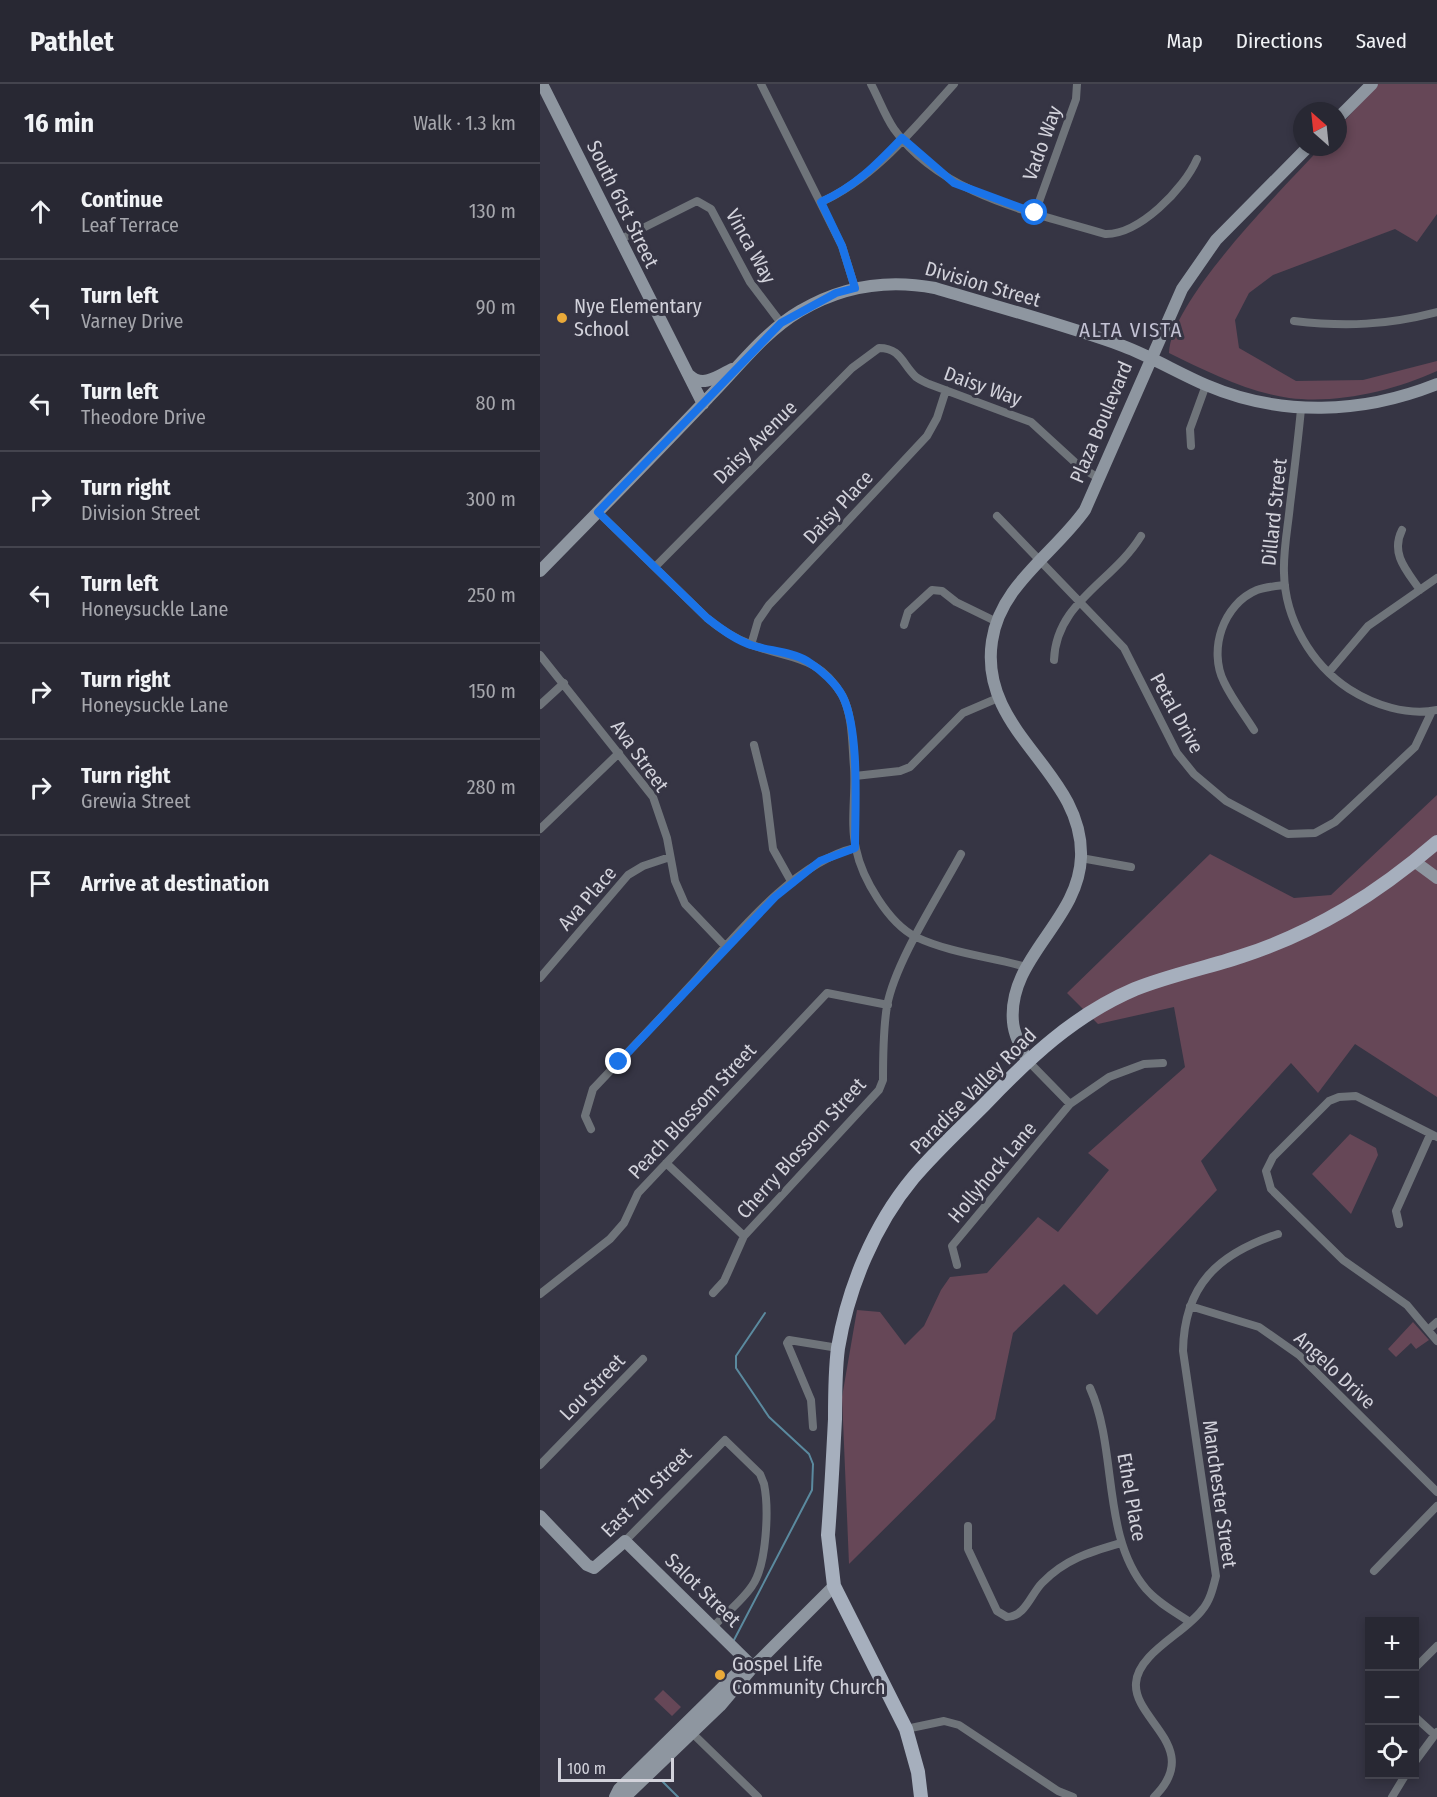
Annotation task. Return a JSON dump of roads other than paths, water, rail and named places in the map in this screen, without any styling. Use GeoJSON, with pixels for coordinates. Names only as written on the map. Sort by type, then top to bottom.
{"type":"FeatureCollection","features":[{"type":"Feature","properties":{"kind":"main road","name":"South 61st Street"},"geometry":{"type":"LineString","coordinates":[[542,84],[703,404]]}},
{"type":"Feature","properties":{"kind":"main road"},"geometry":{"type":"LineString","coordinates":[[1347,109],[1372,84]]}},
{"type":"Feature","properties":{"kind":"main road","name":"Plaza Boulevard"},"geometry":{"type":"LineString","coordinates":[[1081,858],[1075,818],[1066,798],[1016,732],[998,698],[990,663],[995,621],[1013,590],[1068,534],[1085,510],[1150,356],[1182,289],[1216,240],[1299,156]]}},
{"type":"Feature","properties":{"kind":"main road","name":"Division Street"},"geometry":{"type":"LineString","coordinates":[[540,571],[781,323],[836,293],[855,288],[878,284],[915,284],[935,288],[1150,356],[1206,385],[1257,403],[1301,409],[1377,403],[1437,384]]}},
{"type":"Feature","properties":{"kind":"main road"},"geometry":{"type":"LineString","coordinates":[[686,372],[695,381],[704,383],[741,365]]}},
{"type":"Feature","properties":{"kind":"main road","name":"Paradise Valley Road"},"geometry":{"type":"LineString","coordinates":[[921,1797],[918,1772],[906,1730],[834,1586],[828,1535],[838,1348],[854,1286],[867,1253],[888,1214],[912,1179],[1027,1060],[1084,1016],[1115,999],[1184,972],[1240,957],[1292,938],[1329,920],[1377,891],[1437,842]]}},
{"type":"Feature","properties":{"kind":"main road"},"geometry":{"type":"LineString","coordinates":[[1027,1060],[1015,1034],[1012,1005],[1026,967],[1069,903],[1081,858]]}},
{"type":"Feature","properties":{"kind":"main road"},"geometry":{"type":"LineString","coordinates":[[1414,861],[1437,878]]}},
{"type":"Feature","properties":{"kind":"main road","name":"East 7th Street"},"geometry":{"type":"LineString","coordinates":[[540,1516],[587,1565],[594,1569],[625,1541]]}},
{"type":"Feature","properties":{"kind":"main road","name":"Salot Street"},"geometry":{"type":"LineString","coordinates":[[625,1541],[753,1667]]}},
{"type":"Feature","properties":{"kind":"main road"},"geometry":{"type":"LineString","coordinates":[[615,1797],[619,1789],[733,1693],[753,1667],[834,1586]]}},
{"type":"Feature","properties":{"kind":"main road"},"geometry":{"type":"LineString","coordinates":[[625,1797],[688,1729]]}},
{"type":"Feature","properties":{"kind":"street"},"geometry":{"type":"LineString","coordinates":[[761,84],[842,246],[855,288]]}},
{"type":"Feature","properties":{"kind":"street"},"geometry":{"type":"LineString","coordinates":[[872,84],[893,128],[954,183],[1035,213],[1105,234],[1123,232],[1144,220],[1191,174],[1197,159]]}},
{"type":"Feature","properties":{"kind":"street"},"geometry":{"type":"LineString","coordinates":[[821,202],[846,191],[867,175],[954,84]]}},
{"type":"Feature","properties":{"kind":"street","name":"Vado Way"},"geometry":{"type":"LineString","coordinates":[[1035,213],[1076,99],[1077,84]]}},
{"type":"Feature","properties":{"kind":"street","name":"Vinca Way"},"geometry":{"type":"LineString","coordinates":[[619,240],[697,201],[702,202],[711,209],[750,282],[781,323]]}},
{"type":"Feature","properties":{"kind":"street"},"geometry":{"type":"LineString","coordinates":[[1294,321],[1341,326],[1360,325],[1437,312]]}},
{"type":"Feature","properties":{"kind":"street","name":"Daisy Way"},"geometry":{"type":"LineString","coordinates":[[884,348],[899,353],[916,377],[1031,422],[1078,466],[1100,479]]}},
{"type":"Feature","properties":{"kind":"street","name":"Daisy Avenue"},"geometry":{"type":"LineString","coordinates":[[656,567],[850,370],[868,354],[884,348]]}},
{"type":"Feature","properties":{"kind":"street"},"geometry":{"type":"LineString","coordinates":[[1191,446],[1190,429],[1206,385]]}},
{"type":"Feature","properties":{"kind":"street","name":"Daisy Place"},"geometry":{"type":"LineString","coordinates":[[751,645],[758,621],[769,605],[927,436],[937,418],[946,390]]}},
{"type":"Feature","properties":{"kind":"street","name":"Dillard Street"},"geometry":{"type":"LineString","coordinates":[[1301,409],[1284,563],[1284,585],[1299,632],[1312,654],[1346,687],[1375,703],[1409,711],[1434,710]]}},
{"type":"Feature","properties":{"kind":"street"},"geometry":{"type":"LineString","coordinates":[[598,512],[707,618],[724,631],[751,645],[806,660],[831,680],[843,697],[851,729],[855,776],[855,848],[865,878],[877,897],[916,936],[1026,967]]}},
{"type":"Feature","properties":{"kind":"street","name":"Petal Drive"},"geometry":{"type":"LineString","coordinates":[[996,516],[1124,648],[1177,753],[1194,774],[1226,801],[1288,834],[1315,833],[1335,822],[1415,747],[1434,710]]}},
{"type":"Feature","properties":{"kind":"street"},"geometry":{"type":"LineString","coordinates":[[1402,530],[1397,547],[1399,558],[1420,590]]}},
{"type":"Feature","properties":{"kind":"street"},"geometry":{"type":"LineString","coordinates":[[1054,660],[1059,629],[1079,603],[1132,550],[1141,536]]}},
{"type":"Feature","properties":{"kind":"street"},"geometry":{"type":"LineString","coordinates":[[1329,672],[1368,626],[1437,578]]}},
{"type":"Feature","properties":{"kind":"street"},"geometry":{"type":"LineString","coordinates":[[1254,730],[1223,682],[1218,664],[1220,637],[1231,612],[1244,599],[1259,589],[1284,585]]}},
{"type":"Feature","properties":{"kind":"street"},"geometry":{"type":"LineString","coordinates":[[904,625],[908,612],[932,590],[942,591],[956,602],[995,621]]}},
{"type":"Feature","properties":{"kind":"street","name":"Ava Street"},"geometry":{"type":"LineString","coordinates":[[540,655],[653,797],[662,818],[675,882],[685,904],[726,947]]}},
{"type":"Feature","properties":{"kind":"street"},"geometry":{"type":"LineString","coordinates":[[540,705],[564,683]]}},
{"type":"Feature","properties":{"kind":"street"},"geometry":{"type":"LineString","coordinates":[[855,776],[900,771],[910,766],[963,713],[998,698]]}},
{"type":"Feature","properties":{"kind":"street"},"geometry":{"type":"LineString","coordinates":[[754,745],[766,793],[773,849],[792,884]]}},
{"type":"Feature","properties":{"kind":"street"},"geometry":{"type":"LineString","coordinates":[[540,829],[619,753]]}},
{"type":"Feature","properties":{"kind":"street"},"geometry":{"type":"LineString","coordinates":[[591,1129],[585,1116],[593,1089],[726,947],[775,897],[820,861],[855,848]]}},
{"type":"Feature","properties":{"kind":"street","name":"Cherry Blossom Street"},"geometry":{"type":"LineString","coordinates":[[713,1293],[724,1281],[744,1236],[879,1090],[883,1080],[888,1005],[916,936],[962,854]]}},
{"type":"Feature","properties":{"kind":"street","name":"Ava Place"},"geometry":{"type":"LineString","coordinates":[[540,978],[628,875],[643,866],[670,857]]}},
{"type":"Feature","properties":{"kind":"street"},"geometry":{"type":"LineString","coordinates":[[1081,858],[1131,867]]}},
{"type":"Feature","properties":{"kind":"street","name":"Peach Blossom Street"},"geometry":{"type":"LineString","coordinates":[[540,1294],[610,1239],[624,1223],[638,1193],[827,993],[888,1005]]}},
{"type":"Feature","properties":{"kind":"street"},"geometry":{"type":"LineString","coordinates":[[1027,1060],[1071,1104]]}},
{"type":"Feature","properties":{"kind":"street","name":"Hollyhock Lane"},"geometry":{"type":"LineString","coordinates":[[957,1265],[952,1246],[1071,1104],[1109,1077],[1144,1064],[1163,1063]]}},
{"type":"Feature","properties":{"kind":"street"},"geometry":{"type":"LineString","coordinates":[[1399,1224],[1396,1211],[1433,1136],[1356,1096],[1339,1097],[1329,1101],[1273,1157],[1267,1166],[1266,1177],[1274,1193],[1343,1260],[1407,1305],[1437,1341]]}},
{"type":"Feature","properties":{"kind":"street"},"geometry":{"type":"LineString","coordinates":[[666,1163],[744,1236]]}},
{"type":"Feature","properties":{"kind":"street","name":"Manchester Street"},"geometry":{"type":"LineString","coordinates":[[1154,1797],[1168,1773],[1170,1753],[1164,1734],[1138,1700],[1137,1678],[1146,1661],[1190,1622],[1209,1599],[1216,1576],[1184,1351],[1184,1334],[1190,1306],[1203,1281],[1224,1260],[1250,1244],[1278,1234]]}},
{"type":"Feature","properties":{"kind":"street","name":"Angelo Drive"},"geometry":{"type":"LineString","coordinates":[[1190,1306],[1233,1317],[1259,1327],[1299,1355],[1437,1492]]}},
{"type":"Feature","properties":{"kind":"street"},"geometry":{"type":"LineString","coordinates":[[1428,1330],[1437,1322]]}},
{"type":"Feature","properties":{"kind":"street"},"geometry":{"type":"LineString","coordinates":[[813,1427],[811,1400],[787,1343],[789,1341],[838,1348]]}},
{"type":"Feature","properties":{"kind":"street","name":"Lou Street"},"geometry":{"type":"LineString","coordinates":[[540,1465],[643,1359]]}},
{"type":"Feature","properties":{"kind":"street","name":"Ethel Place"},"geometry":{"type":"LineString","coordinates":[[1090,1388],[1101,1411],[1121,1543],[1130,1564],[1146,1589],[1162,1604],[1190,1622]]}},
{"type":"Feature","properties":{"kind":"street","name":"East 7th Street"},"geometry":{"type":"LineString","coordinates":[[625,1541],[725,1440],[760,1474],[764,1484],[764,1552],[760,1570],[752,1586],[713,1627]]}},
{"type":"Feature","properties":{"kind":"street"},"geometry":{"type":"LineString","coordinates":[[1374,1571],[1437,1506]]}},
{"type":"Feature","properties":{"kind":"street"},"geometry":{"type":"LineString","coordinates":[[968,1526],[968,1549],[997,1611],[1007,1617],[1019,1614],[1041,1584],[1064,1563],[1079,1555],[1121,1543]]}},
{"type":"Feature","properties":{"kind":"street"},"geometry":{"type":"LineString","coordinates":[[1419,1664],[1437,1646]]}},
{"type":"Feature","properties":{"kind":"street"},"geometry":{"type":"LineString","coordinates":[[906,1730],[944,1720],[958,1725],[1058,1791],[1073,1797]]}},
{"type":"Feature","properties":{"kind":"street"},"geometry":{"type":"LineString","coordinates":[[1419,1720],[1436,1734],[1419,1756]]}},
{"type":"Feature","properties":{"kind":"street"},"geometry":{"type":"LineString","coordinates":[[688,1729],[758,1797]]}},
{"type":"Feature","properties":{"kind":"street"},"geometry":{"type":"LineString","coordinates":[[1392,1797],[1403,1779]]}},
{"type":"Feature","properties":{"kind":"waterway"},"geometry":{"type":"LineString","coordinates":[[734,1640],[812,1490],[813,1464],[809,1454],[769,1417],[736,1368],[736,1356],[765,1313]]}},
{"type":"Feature","properties":{"kind":"waterway"},"geometry":{"type":"LineString","coordinates":[[661,1780],[678,1797]]}},
{"type":"Feature","properties":{"kind":"place","name":"Nye Elementary School"},"geometry":{"type":"Point","coordinates":[562,318]}},
{"type":"Feature","properties":{"kind":"place","name":"Gospel Life Community Church"},"geometry":{"type":"Point","coordinates":[720,1675]}},
{"type":"Feature","properties":{"kind":"district","name":"ALTA VISTA"},"geometry":{"type":"Point","coordinates":[1131,330]}}]}
